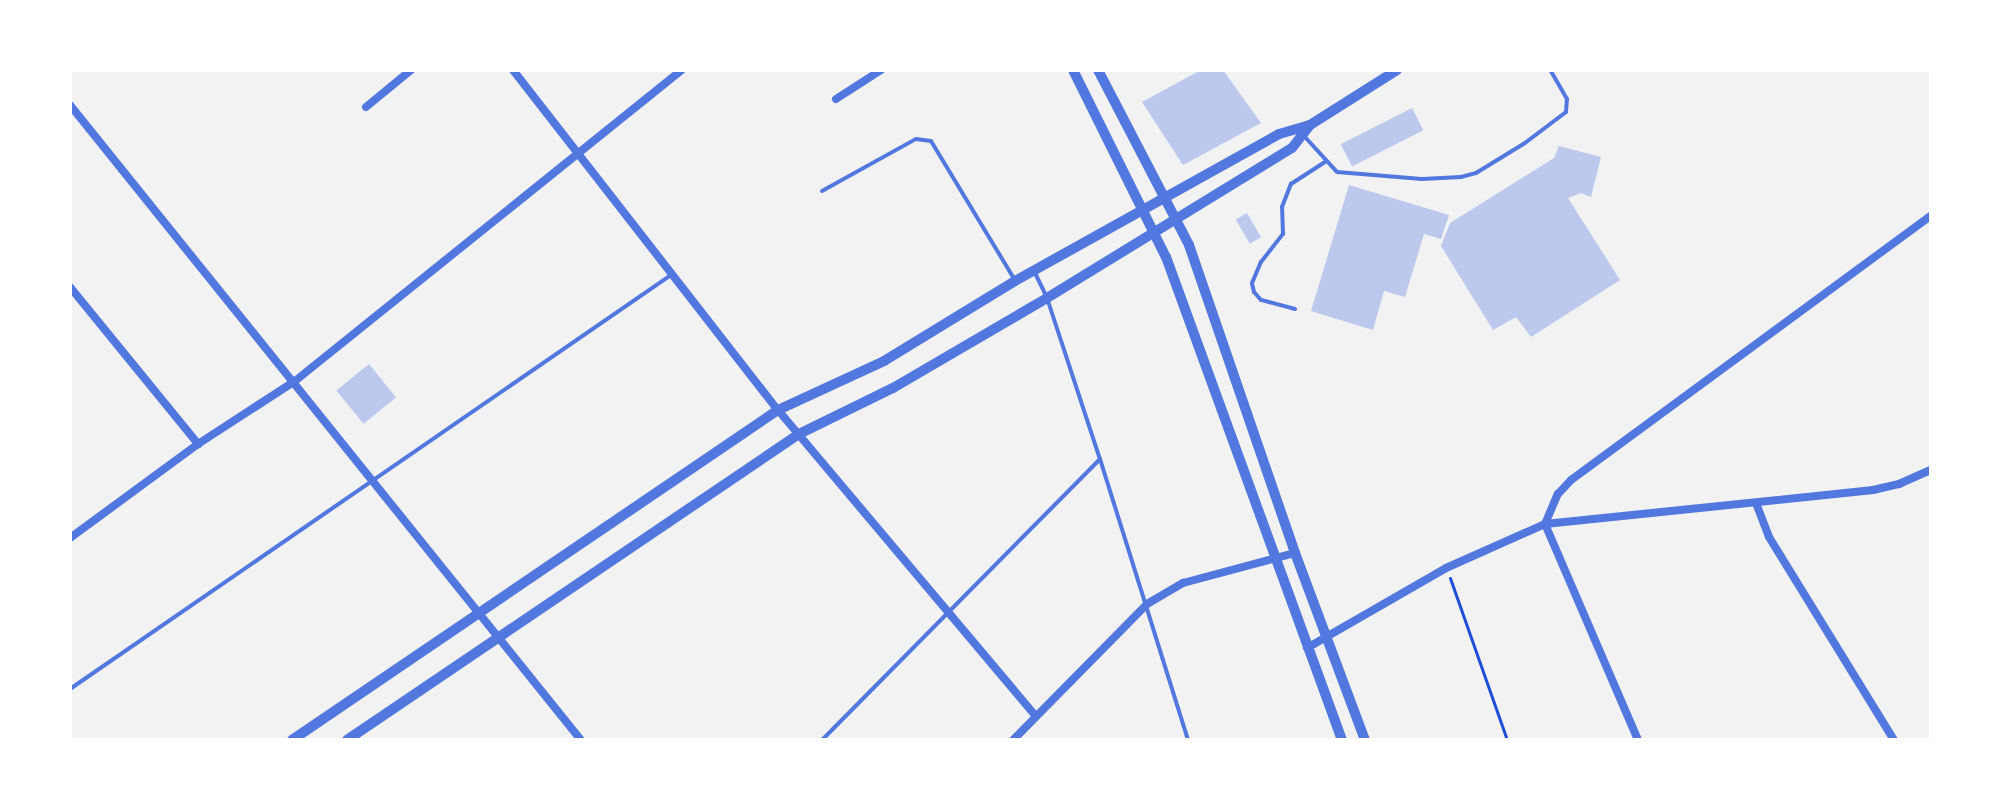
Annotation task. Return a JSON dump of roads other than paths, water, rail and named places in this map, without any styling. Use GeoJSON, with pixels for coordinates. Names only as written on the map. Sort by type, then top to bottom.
{"type":"FeatureCollection","features":[{"type":"Feature","properties":{"kind":"street"},"geometry":{"type":"LineString","coordinates":[[366,107],[411,70]]}},
{"type":"Feature","properties":{"kind":"street"},"geometry":{"type":"LineString","coordinates":[[513,70],[778,410],[1036,716]]}},
{"type":"Feature","properties":{"kind":"street"},"geometry":{"type":"LineString","coordinates":[[70,538],[198,444],[295,381],[682,70]]}},
{"type":"Feature","properties":{"kind":"street"},"geometry":{"type":"LineString","coordinates":[[836,99],[881,70]]}},
{"type":"Feature","properties":{"kind":"street"},"geometry":{"type":"LineString","coordinates":[[1073,70],[1154,231],[1342,740]]}},
{"type":"Feature","properties":{"kind":"street"},"geometry":{"type":"LineString","coordinates":[[1098,70],[1189,245],[1295,553],[1365,740]]}},
{"type":"Feature","properties":{"kind":"street"},"geometry":{"type":"LineString","coordinates":[[292,740],[778,410],[884,361],[1015,281],[1279,134],[1304,129],[1397,70]]}},
{"type":"Feature","properties":{"kind":"street"},"geometry":{"type":"LineString","coordinates":[[70,105],[581,740]]}},
{"type":"Feature","properties":{"kind":"street"},"geometry":{"type":"LineString","coordinates":[[347,740],[799,434],[893,388],[1047,298],[1292,148],[1304,129]]}},
{"type":"Feature","properties":{"kind":"street"},"geometry":{"type":"LineString","coordinates":[[1638,740],[1545,524],[1558,494],[1571,480],[1931,216]]}},
{"type":"Feature","properties":{"kind":"street"},"geometry":{"type":"LineString","coordinates":[[70,287],[198,444]]}},
{"type":"Feature","properties":{"kind":"street"},"geometry":{"type":"LineString","coordinates":[[1307,648],[1446,568],[1545,524],[1888,488],[1931,470]]}},
{"type":"Feature","properties":{"kind":"street"},"geometry":{"type":"LineString","coordinates":[[1756,503],[1769,537],[1894,740]]}},
{"type":"Feature","properties":{"kind":"street"},"geometry":{"type":"LineString","coordinates":[[1013,740],[1147,604],[1183,583],[1295,553]]}},
{"type":"Feature","properties":{"kind":"lane"},"geometry":{"type":"LineString","coordinates":[[1304,129],[1332,171],[1444,180],[1476,173],[1566,112],[1567,99],[1550,70]]}},
{"type":"Feature","properties":{"kind":"lane"},"geometry":{"type":"LineString","coordinates":[[822,191],[916,139],[931,141],[1015,281]]}},
{"type":"Feature","properties":{"kind":"lane"},"geometry":{"type":"LineString","coordinates":[[1295,309],[1261,300],[1254,292],[1252,283],[1261,262],[1283,234],[1282,207],[1291,184],[1325,162]]}},
{"type":"Feature","properties":{"kind":"lane"},"geometry":{"type":"LineString","coordinates":[[1034,271],[1047,298],[1100,459],[1187,740]]}},
{"type":"Feature","properties":{"kind":"lane"},"geometry":{"type":"LineString","coordinates":[[70,689],[673,273]]}},
{"type":"Feature","properties":{"kind":"lane"},"geometry":{"type":"LineString","coordinates":[[822,740],[1100,459]]}}]}
